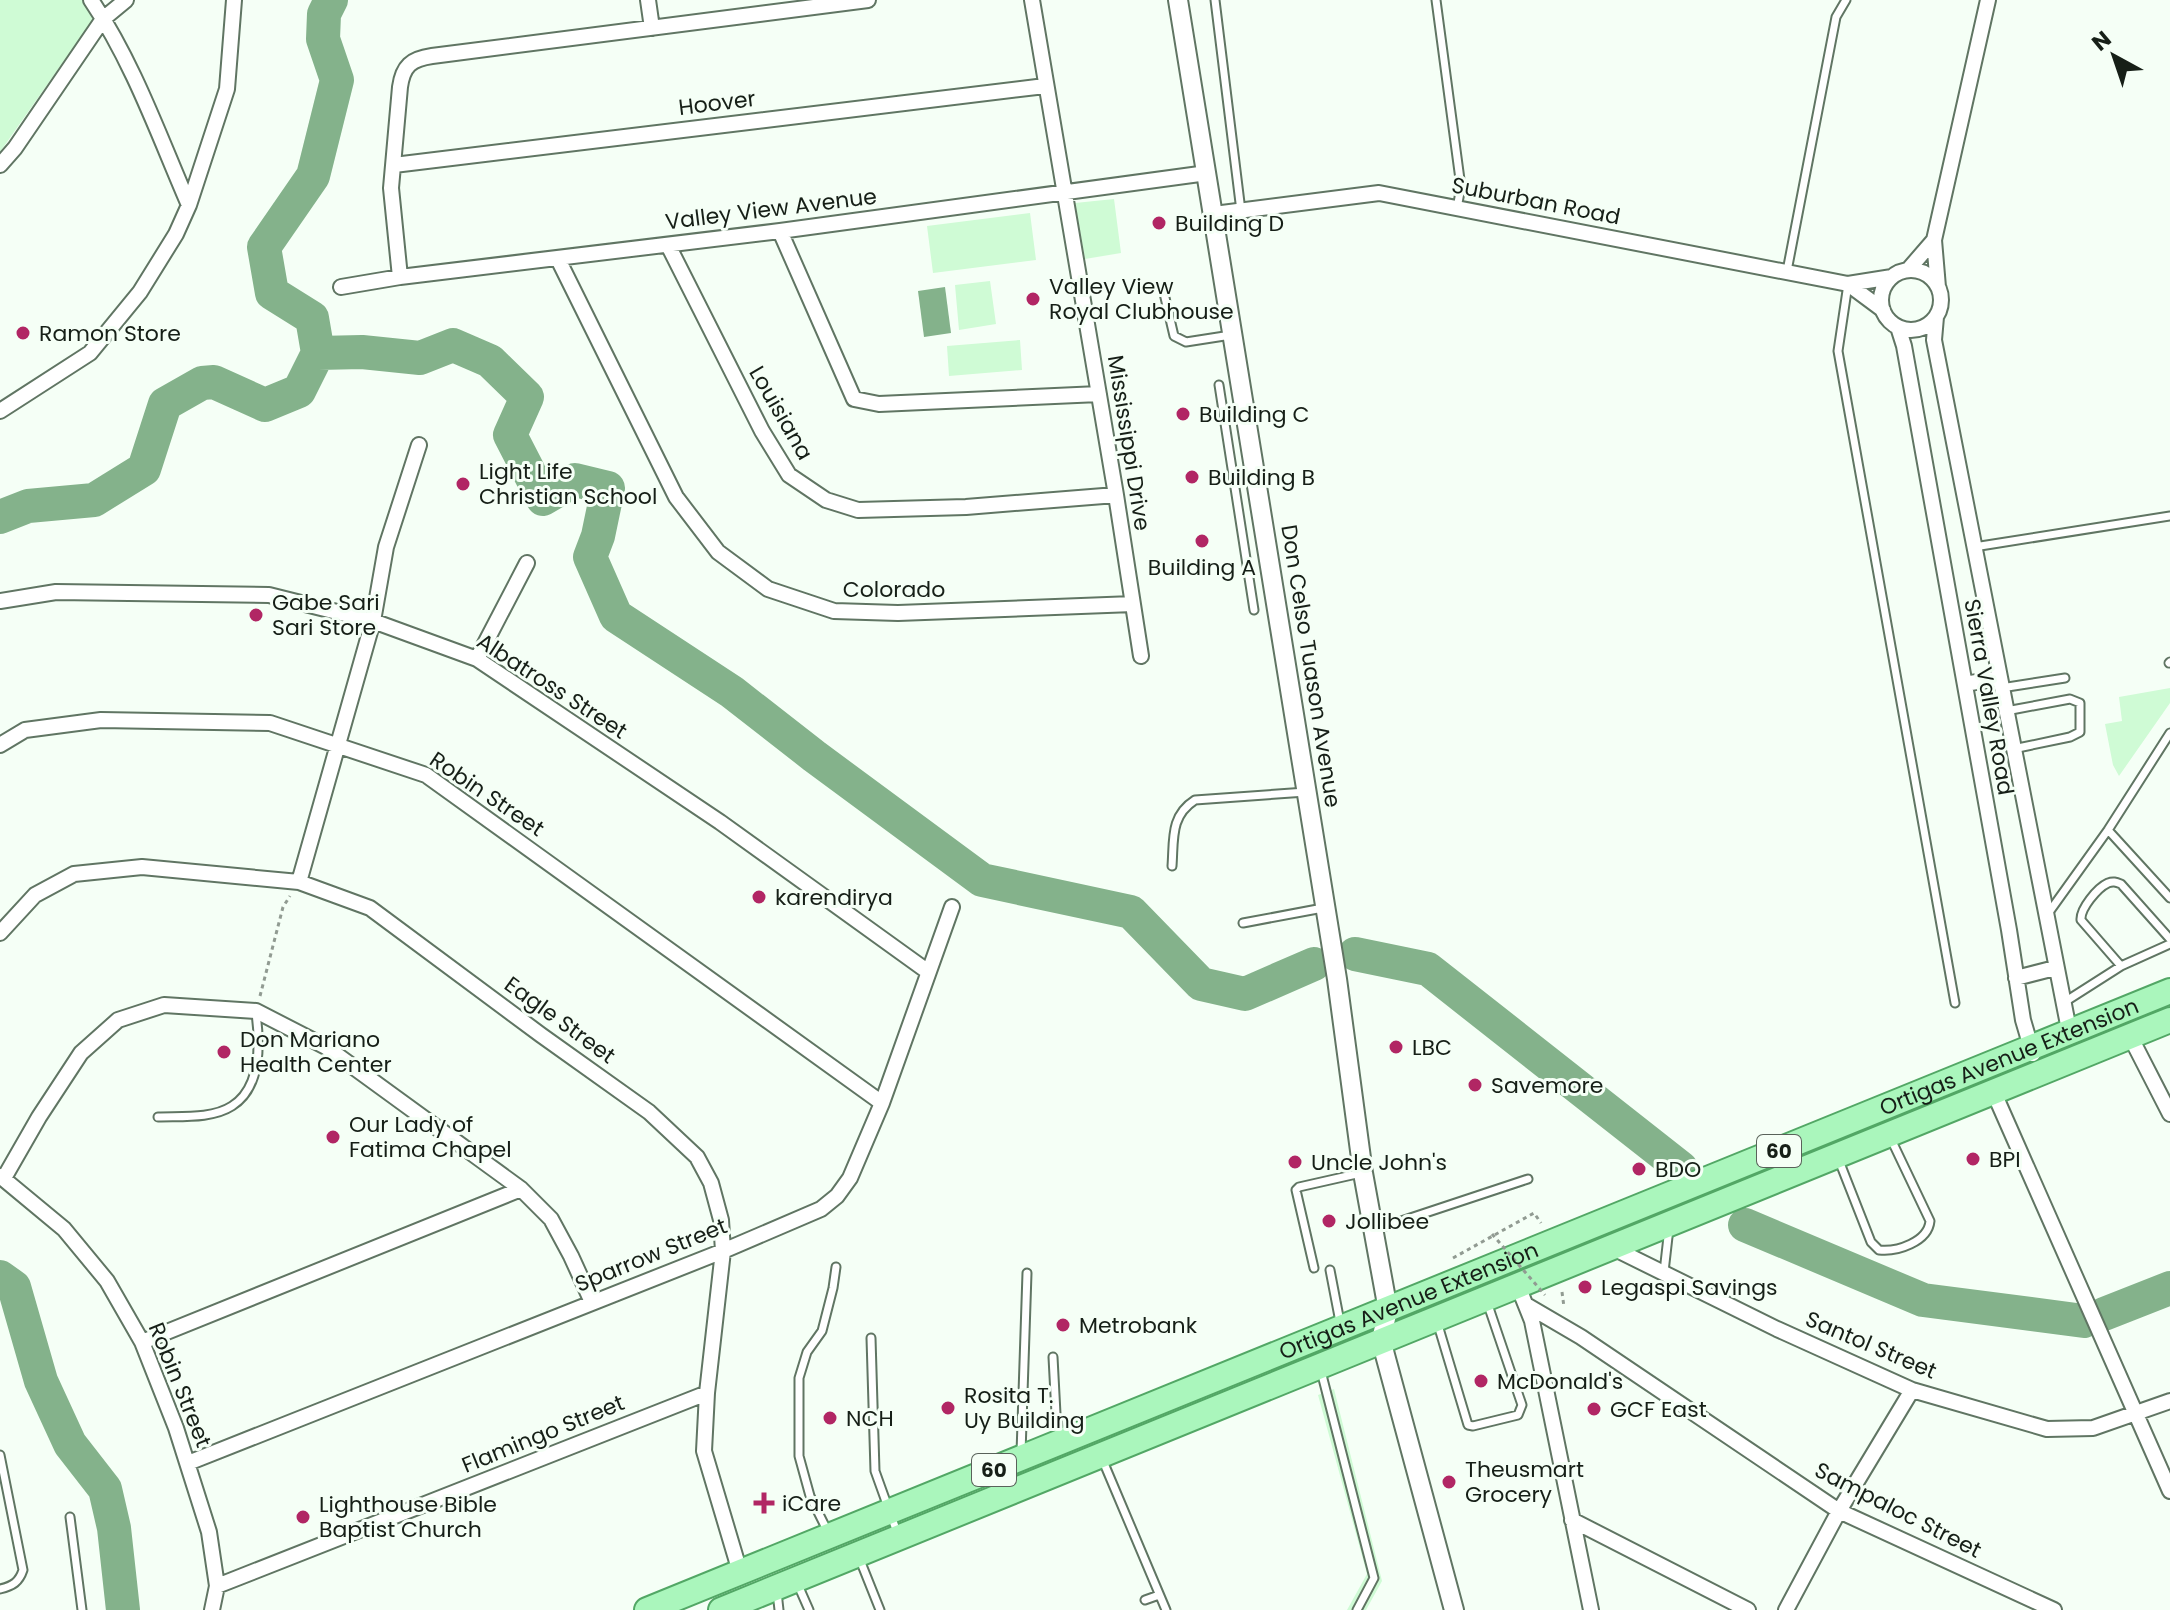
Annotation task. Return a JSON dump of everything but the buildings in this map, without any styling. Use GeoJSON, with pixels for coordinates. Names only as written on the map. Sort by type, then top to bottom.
{"type":"FeatureCollection","features":[{"type":"Feature","properties":{"kind":"main road","name":"Ortigas Avenue Extension"},"geometry":{"type":"LineString","coordinates":[[647,1610],[2170,991]]}},
{"type":"Feature","properties":{"kind":"main road","name":"Ortigas Avenue Extension"},"geometry":{"type":"LineString","coordinates":[[721,1610],[784,1592],[858,1554],[1381,1340],[1486,1299],[1523,1296],[1613,1248],[2170,1020]]}},
{"type":"Feature","properties":{"kind":"street"},"geometry":{"type":"LineString","coordinates":[[91,0],[148,110],[189,205]]}},
{"type":"Feature","properties":{"kind":"street"},"geometry":{"type":"LineString","coordinates":[[0,165],[15,148],[103,19],[126,0]]}},
{"type":"Feature","properties":{"kind":"street"},"geometry":{"type":"LineString","coordinates":[[0,411],[90,353],[140,292],[176,234],[189,205],[227,89],[234,0]]}},
{"type":"Feature","properties":{"kind":"street"},"geometry":{"type":"LineString","coordinates":[[648,0],[652,28]]}},
{"type":"Feature","properties":{"kind":"street"},"geometry":{"type":"LineString","coordinates":[[400,277],[391,188],[402,73],[408,64],[418,58],[868,0]]}},
{"type":"Feature","properties":{"kind":"street","name":"Mississippi Drive"},"geometry":{"type":"LineString","coordinates":[[1032,0],[1141,656]]}},
{"type":"Feature","properties":{"kind":"street","name":"Don Celso Tuason Avenue"},"geometry":{"type":"LineString","coordinates":[[1178,0],[1307,792],[1363,1173],[1388,1310],[1381,1340]]}},
{"type":"Feature","properties":{"kind":"street"},"geometry":{"type":"LineString","coordinates":[[1934,240],[1908,270],[1892,277],[1882,293],[1883,310],[1898,327],[1906,330],[1923,328],[1936,317],[1941,303],[1934,240],[1988,0]]}},
{"type":"Feature","properties":{"kind":"street","name":"Hoover"},"geometry":{"type":"LineString","coordinates":[[394,165],[1045,86]]}},
{"type":"Feature","properties":{"kind":"street","name":"Valley View Avenue"},"geometry":{"type":"LineString","coordinates":[[341,287],[1207,173]]}},
{"type":"Feature","properties":{"kind":"street","name":"Suburban Road"},"geometry":{"type":"LineString","coordinates":[[1214,214],[1379,193],[1848,284],[1892,277]]}},
{"type":"Feature","properties":{"kind":"street"},"geometry":{"type":"LineString","coordinates":[[780,231],[854,399],[879,404],[1099,394]]}},
{"type":"Feature","properties":{"kind":"street","name":"Louisiana"},"geometry":{"type":"LineString","coordinates":[[668,245],[775,453],[789,475],[826,500],[858,510],[966,507],[1116,495]]}},
{"type":"Feature","properties":{"kind":"street","name":"Colorado"},"geometry":{"type":"LineString","coordinates":[[558,259],[676,497],[718,552],[768,589],[834,611],[898,613],[1133,604]]}},
{"type":"Feature","properties":{"kind":"street"},"geometry":{"type":"LineString","coordinates":[[1908,270],[1926,274],[1938,287]]}},
{"type":"Feature","properties":{"kind":"street","name":"Suburban Road"},"geometry":{"type":"LineString","coordinates":[[1848,284],[1883,310]]}},
{"type":"Feature","properties":{"kind":"street","name":"Sierra Valley Road"},"geometry":{"type":"LineString","coordinates":[[1936,317],[1934,340],[2062,1003],[2078,1058]]}},
{"type":"Feature","properties":{"kind":"street","name":"Sierra Valley Road"},"geometry":{"type":"LineString","coordinates":[[1898,327],[1965,684],[2023,1020],[2038,1074]]}},
{"type":"Feature","properties":{"kind":"street"},"geometry":{"type":"LineString","coordinates":[[299,882],[373,621],[386,547],[419,445]]}},
{"type":"Feature","properties":{"kind":"street"},"geometry":{"type":"LineString","coordinates":[[477,659],[527,563]]}},
{"type":"Feature","properties":{"kind":"street","name":"Albatross Street"},"geometry":{"type":"LineString","coordinates":[[0,601],[56,592],[269,595],[373,621],[477,659],[720,822],[927,971]]}},
{"type":"Feature","properties":{"kind":"street"},"geometry":{"type":"LineString","coordinates":[[1965,684],[2000,683]]}},
{"type":"Feature","properties":{"kind":"street","name":"Robin Street"},"geometry":{"type":"LineString","coordinates":[[0,745],[25,730],[101,720],[270,723],[426,775],[882,1103]]}},
{"type":"Feature","properties":{"kind":"street","name":"Eagle Street"},"geometry":{"type":"LineString","coordinates":[[0,933],[35,895],[74,874],[142,867],[299,882],[370,908],[649,1112],[697,1157],[711,1183],[721,1220],[723,1251],[707,1393],[704,1451],[740,1572]]}},
{"type":"Feature","properties":{"kind":"street","name":"Sparrow Street"},"geometry":{"type":"LineString","coordinates":[[188,1463],[723,1251],[821,1209],[837,1196],[850,1178],[882,1103],[952,907]]}},
{"type":"Feature","properties":{"kind":"street"},"geometry":{"type":"LineString","coordinates":[[2016,978],[2055,968]]}},
{"type":"Feature","properties":{"kind":"street"},"geometry":{"type":"LineString","coordinates":[[2,1177],[81,1053],[118,1020],[164,1005],[256,1011],[326,1047],[521,1189],[551,1219],[592,1302]]}},
{"type":"Feature","properties":{"kind":"street"},"geometry":{"type":"LineString","coordinates":[[2130,1036],[2170,1114]]}},
{"type":"Feature","properties":{"kind":"street"},"geometry":{"type":"LineString","coordinates":[[1994,1093],[2170,1491]]}},
{"type":"Feature","properties":{"kind":"street","name":"Robin Street"},"geometry":{"type":"LineString","coordinates":[[2,1177],[64,1229],[107,1281],[142,1342],[188,1463],[209,1532],[217,1586],[212,1610]]}},
{"type":"Feature","properties":{"kind":"street"},"geometry":{"type":"LineString","coordinates":[[142,1342],[521,1189]]}},
{"type":"Feature","properties":{"kind":"street","name":"Santol Street"},"geometry":{"type":"LineString","coordinates":[[1613,1248],[1912,1390],[2047,1429],[2093,1428],[2170,1401]]}},
{"type":"Feature","properties":{"kind":"street"},"geometry":{"type":"LineString","coordinates":[[1523,1296],[1541,1359],[1591,1610]]}},
{"type":"Feature","properties":{"kind":"street","name":"Sampaloc Street"},"geometry":{"type":"LineString","coordinates":[[1523,1296],[1839,1511],[2054,1610]]}},
{"type":"Feature","properties":{"kind":"street"},"geometry":{"type":"LineString","coordinates":[[1381,1340],[1454,1610]]}},
{"type":"Feature","properties":{"kind":"street"},"geometry":{"type":"LineString","coordinates":[[1786,1610],[1839,1511],[1912,1390]]}},
{"type":"Feature","properties":{"kind":"street","name":"Flamingo Street"},"geometry":{"type":"LineString","coordinates":[[217,1586],[707,1393]]}},
{"type":"Feature","properties":{"kind":"street"},"geometry":{"type":"LineString","coordinates":[[1572,1520],[1748,1610]]}},
{"type":"Feature","properties":{"kind":"lane"},"geometry":{"type":"LineString","coordinates":[[1215,0],[1241,211]]}},
{"type":"Feature","properties":{"kind":"lane"},"geometry":{"type":"LineString","coordinates":[[1436,0],[1461,187],[1457,208]]}},
{"type":"Feature","properties":{"kind":"lane"},"geometry":{"type":"LineString","coordinates":[[1787,271],[1836,17],[1846,0]]}},
{"type":"Feature","properties":{"kind":"lane"},"geometry":{"type":"LineString","coordinates":[[1848,284],[1838,351],[1955,1003]]}},
{"type":"Feature","properties":{"kind":"lane"},"geometry":{"type":"LineString","coordinates":[[1163,289],[1174,336],[1186,342],[1233,334]]}},
{"type":"Feature","properties":{"kind":"lane"},"geometry":{"type":"LineString","coordinates":[[1219,385],[1254,610]]}},
{"type":"Feature","properties":{"kind":"lane"},"geometry":{"type":"LineString","coordinates":[[1222,403],[1243,400]]}},
{"type":"Feature","properties":{"kind":"lane"},"geometry":{"type":"LineString","coordinates":[[1974,547],[2170,516]]}},
{"type":"Feature","properties":{"kind":"lane"},"geometry":{"type":"LineString","coordinates":[[2000,683],[2065,678]]}},
{"type":"Feature","properties":{"kind":"lane"},"geometry":{"type":"LineString","coordinates":[[2006,711],[2070,699],[2080,703],[2080,732],[2013,749]]}},
{"type":"Feature","properties":{"kind":"lane"},"geometry":{"type":"LineString","coordinates":[[2046,917],[2108,830],[2170,733]]}},
{"type":"Feature","properties":{"kind":"lane"},"geometry":{"type":"LineString","coordinates":[[1172,866],[1176,819],[1195,800],[1307,792]]}},
{"type":"Feature","properties":{"kind":"lane"},"geometry":{"type":"LineString","coordinates":[[2108,830],[2170,898]]}},
{"type":"Feature","properties":{"kind":"lane"},"geometry":{"type":"LineString","coordinates":[[2062,1003],[2121,966],[2170,942],[2121,884],[2112,881],[2080,914],[2081,920],[2121,966]]}},
{"type":"Feature","properties":{"kind":"lane"},"geometry":{"type":"LineString","coordinates":[[1243,923],[1325,907]]}},
{"type":"Feature","properties":{"kind":"lane"},"geometry":{"type":"LineString","coordinates":[[158,1117],[206,1115],[233,1106],[253,1081],[259,1038],[256,1011]]}},
{"type":"Feature","properties":{"kind":"lane"},"geometry":{"type":"LineString","coordinates":[[1837,1156],[1871,1242],[1879,1250],[1890,1251],[1920,1239],[1929,1230],[1930,1221],[1889,1134]]}},
{"type":"Feature","properties":{"kind":"lane"},"geometry":{"type":"LineString","coordinates":[[1314,1268],[1296,1190],[1363,1173]]}},
{"type":"Feature","properties":{"kind":"lane"},"geometry":{"type":"LineString","coordinates":[[1373,1231],[1528,1179]]}},
{"type":"Feature","properties":{"kind":"lane"},"geometry":{"type":"LineString","coordinates":[[1664,1274],[1669,1225]]}},
{"type":"Feature","properties":{"kind":"lane"},"geometry":{"type":"LineString","coordinates":[[830,1536],[810,1496],[799,1456],[799,1378],[807,1352],[822,1331],[836,1267]]}},
{"type":"Feature","properties":{"kind":"lane"},"geometry":{"type":"LineString","coordinates":[[1330,1270],[1342,1329]]}},
{"type":"Feature","properties":{"kind":"lane"},"geometry":{"type":"LineString","coordinates":[[1021,1459],[1027,1273]]}},
{"type":"Feature","properties":{"kind":"lane"},"geometry":{"type":"LineString","coordinates":[[1436,1319],[1468,1425],[1518,1415],[1522,1405],[1486,1299]]}},
{"type":"Feature","properties":{"kind":"lane"},"geometry":{"type":"LineString","coordinates":[[871,1338],[875,1471],[899,1537]]}},
{"type":"Feature","properties":{"kind":"lane"},"geometry":{"type":"LineString","coordinates":[[1053,1357],[1061,1442]]}},
{"type":"Feature","properties":{"kind":"lane"},"geometry":{"type":"LineString","coordinates":[[1320,1366],[1374,1578],[1357,1610]]}},
{"type":"Feature","properties":{"kind":"lane"},"geometry":{"type":"LineString","coordinates":[[0,1455],[23,1570],[19,1580],[10,1587],[0,1589]]}},
{"type":"Feature","properties":{"kind":"lane"},"geometry":{"type":"LineString","coordinates":[[1101,1455],[1166,1610]]}},
{"type":"Feature","properties":{"kind":"lane"},"geometry":{"type":"LineString","coordinates":[[70,1517],[82,1610]]}},
{"type":"Feature","properties":{"kind":"lane"},"geometry":{"type":"LineString","coordinates":[[858,1554],[880,1610]]}},
{"type":"Feature","properties":{"kind":"lane"},"geometry":{"type":"LineString","coordinates":[[784,1592],[809,1610]]}},
{"type":"Feature","properties":{"kind":"lane"},"geometry":{"type":"LineString","coordinates":[[1145,1600],[1159,1595]]}},
{"type":"Feature","properties":{"kind":"path"},"geometry":{"type":"LineString","coordinates":[[256,1011],[283,907],[299,882]]}},
{"type":"Feature","properties":{"kind":"path"},"geometry":{"type":"LineString","coordinates":[[1465,1252],[1534,1213]]}},
{"type":"Feature","properties":{"kind":"path"},"geometry":{"type":"LineString","coordinates":[[1492,1234],[1545,1295]]}},
{"type":"Feature","properties":{"kind":"shaded area"},"geometry":{"type":"Polygon","coordinates":[[[0,0],[82,0],[94,18],[0,152],[0,0]]]}},
{"type":"Feature","properties":{"kind":"shaded area"},"geometry":{"type":"Polygon","coordinates":[[[1114,199],[1121,253],[1085,259],[1075,203],[1114,199]]]}},
{"type":"Feature","properties":{"kind":"shaded area"},"geometry":{"type":"Polygon","coordinates":[[[1030,213],[1036,260],[933,273],[927,226],[1030,213]]]}},
{"type":"Feature","properties":{"kind":"shaded area"},"geometry":{"type":"Polygon","coordinates":[[[990,281],[996,324],[959,330],[955,285],[990,281]]]}},
{"type":"Feature","properties":{"kind":"shaded area"},"geometry":{"type":"Polygon","coordinates":[[[945,287],[951,333],[924,337],[918,291],[945,287]]]}},
{"type":"Feature","properties":{"kind":"shaded area"},"geometry":{"type":"Polygon","coordinates":[[[1020,340],[1022,370],[949,376],[947,346],[1020,340]]]}},
{"type":"Feature","properties":{"kind":"shaded area"},"geometry":{"type":"Polygon","coordinates":[[[2170,688],[2170,703],[2119,776],[2113,765],[2105,724],[2122,721],[2119,697],[2170,688]]]}},
{"type":"Feature","properties":{"kind":"shaded area"},"geometry":{"type":"Polygon","coordinates":[[[1334,1389],[1382,1581],[1366,1610],[1347,1610],[1367,1574],[1318,1395],[1334,1389]]]}},
{"type":"Feature","properties":{"kind":"waterway"},"geometry":{"type":"LineString","coordinates":[[0,517],[28,506],[94,500],[144,469],[165,404],[202,383],[214,382],[265,405],[299,391],[318,353],[312,318],[272,293],[264,247],[313,176],[337,80],[323,39],[324,14],[331,0]]}},
{"type":"Feature","properties":{"kind":"waterway"},"geometry":{"type":"LineString","coordinates":[[318,353],[362,352],[420,358],[453,345],[490,361],[527,397],[510,435],[543,499],[575,480],[608,488],[598,536],[590,557],[616,616],[732,692],[982,880],[1131,912],[1201,984],[1245,994],[1314,964]]}},
{"type":"Feature","properties":{"kind":"waterway"},"geometry":{"type":"LineString","coordinates":[[1355,954],[1428,969],[1681,1168]]}},
{"type":"Feature","properties":{"kind":"waterway"},"geometry":{"type":"LineString","coordinates":[[1745,1225],[1923,1300],[2084,1321]]}},
{"type":"Feature","properties":{"kind":"waterway"},"geometry":{"type":"LineString","coordinates":[[0,1277],[14,1287],[41,1381],[70,1444],[105,1489],[114,1528],[123,1610]]}},
{"type":"Feature","properties":{"kind":"waterway"},"geometry":{"type":"LineString","coordinates":[[2104,1314],[2170,1288]]}},
{"type":"Feature","properties":{"kind":"place","name":"Building D"},"geometry":{"type":"Point","coordinates":[1159,223]}},
{"type":"Feature","properties":{"kind":"place","name":"Valley View Royal Clubhouse"},"geometry":{"type":"Point","coordinates":[1033,299]}},
{"type":"Feature","properties":{"kind":"place","name":"Ramon Store"},"geometry":{"type":"Point","coordinates":[23,333]}},
{"type":"Feature","properties":{"kind":"place","name":"Building C"},"geometry":{"type":"Point","coordinates":[1183,414]}},
{"type":"Feature","properties":{"kind":"place","name":"Building B"},"geometry":{"type":"Point","coordinates":[1192,477]}},
{"type":"Feature","properties":{"kind":"place","name":"Light Life Christian School"},"geometry":{"type":"Point","coordinates":[463,484]}},
{"type":"Feature","properties":{"kind":"place","name":"Building A"},"geometry":{"type":"Point","coordinates":[1202,541]}},
{"type":"Feature","properties":{"kind":"place","name":"Gabe Sari Sari Store"},"geometry":{"type":"Point","coordinates":[256,615]}},
{"type":"Feature","properties":{"kind":"place","name":"karendirya"},"geometry":{"type":"Point","coordinates":[759,897]}},
{"type":"Feature","properties":{"kind":"place","name":"LBC"},"geometry":{"type":"Point","coordinates":[1396,1047]}},
{"type":"Feature","properties":{"kind":"place","name":"Don Mariano Health Center"},"geometry":{"type":"Point","coordinates":[224,1052]}},
{"type":"Feature","properties":{"kind":"place","name":"Savemore"},"geometry":{"type":"Point","coordinates":[1475,1085]}},
{"type":"Feature","properties":{"kind":"place","name":"Our Lady of Fatima Chapel"},"geometry":{"type":"Point","coordinates":[333,1137]}},
{"type":"Feature","properties":{"kind":"place","name":"BPI"},"geometry":{"type":"Point","coordinates":[1973,1159]}},
{"type":"Feature","properties":{"kind":"place","name":"Uncle John's"},"geometry":{"type":"Point","coordinates":[1295,1162]}},
{"type":"Feature","properties":{"kind":"place","name":"BDO"},"geometry":{"type":"Point","coordinates":[1639,1169]}},
{"type":"Feature","properties":{"kind":"place","name":"Jollibee"},"geometry":{"type":"Point","coordinates":[1329,1221]}},
{"type":"Feature","properties":{"kind":"place","name":"Legaspi Savings"},"geometry":{"type":"Point","coordinates":[1585,1287]}},
{"type":"Feature","properties":{"kind":"place","name":"Metrobank"},"geometry":{"type":"Point","coordinates":[1063,1325]}},
{"type":"Feature","properties":{"kind":"place","name":"McDonald's"},"geometry":{"type":"Point","coordinates":[1481,1381]}},
{"type":"Feature","properties":{"kind":"place","name":"Rosita T. Uy Building"},"geometry":{"type":"Point","coordinates":[948,1408]}},
{"type":"Feature","properties":{"kind":"place","name":"GCF East"},"geometry":{"type":"Point","coordinates":[1594,1409]}},
{"type":"Feature","properties":{"kind":"place","name":"NCH"},"geometry":{"type":"Point","coordinates":[830,1418]}},
{"type":"Feature","properties":{"kind":"place","name":"Theusmart Grocery"},"geometry":{"type":"Point","coordinates":[1449,1482]}},
{"type":"Feature","properties":{"kind":"place","name":"iCare"},"geometry":{"type":"Point","coordinates":[764,1503]}},
{"type":"Feature","properties":{"kind":"place","name":"Lighthouse Bible Baptist Church"},"geometry":{"type":"Point","coordinates":[303,1517]}}]}
